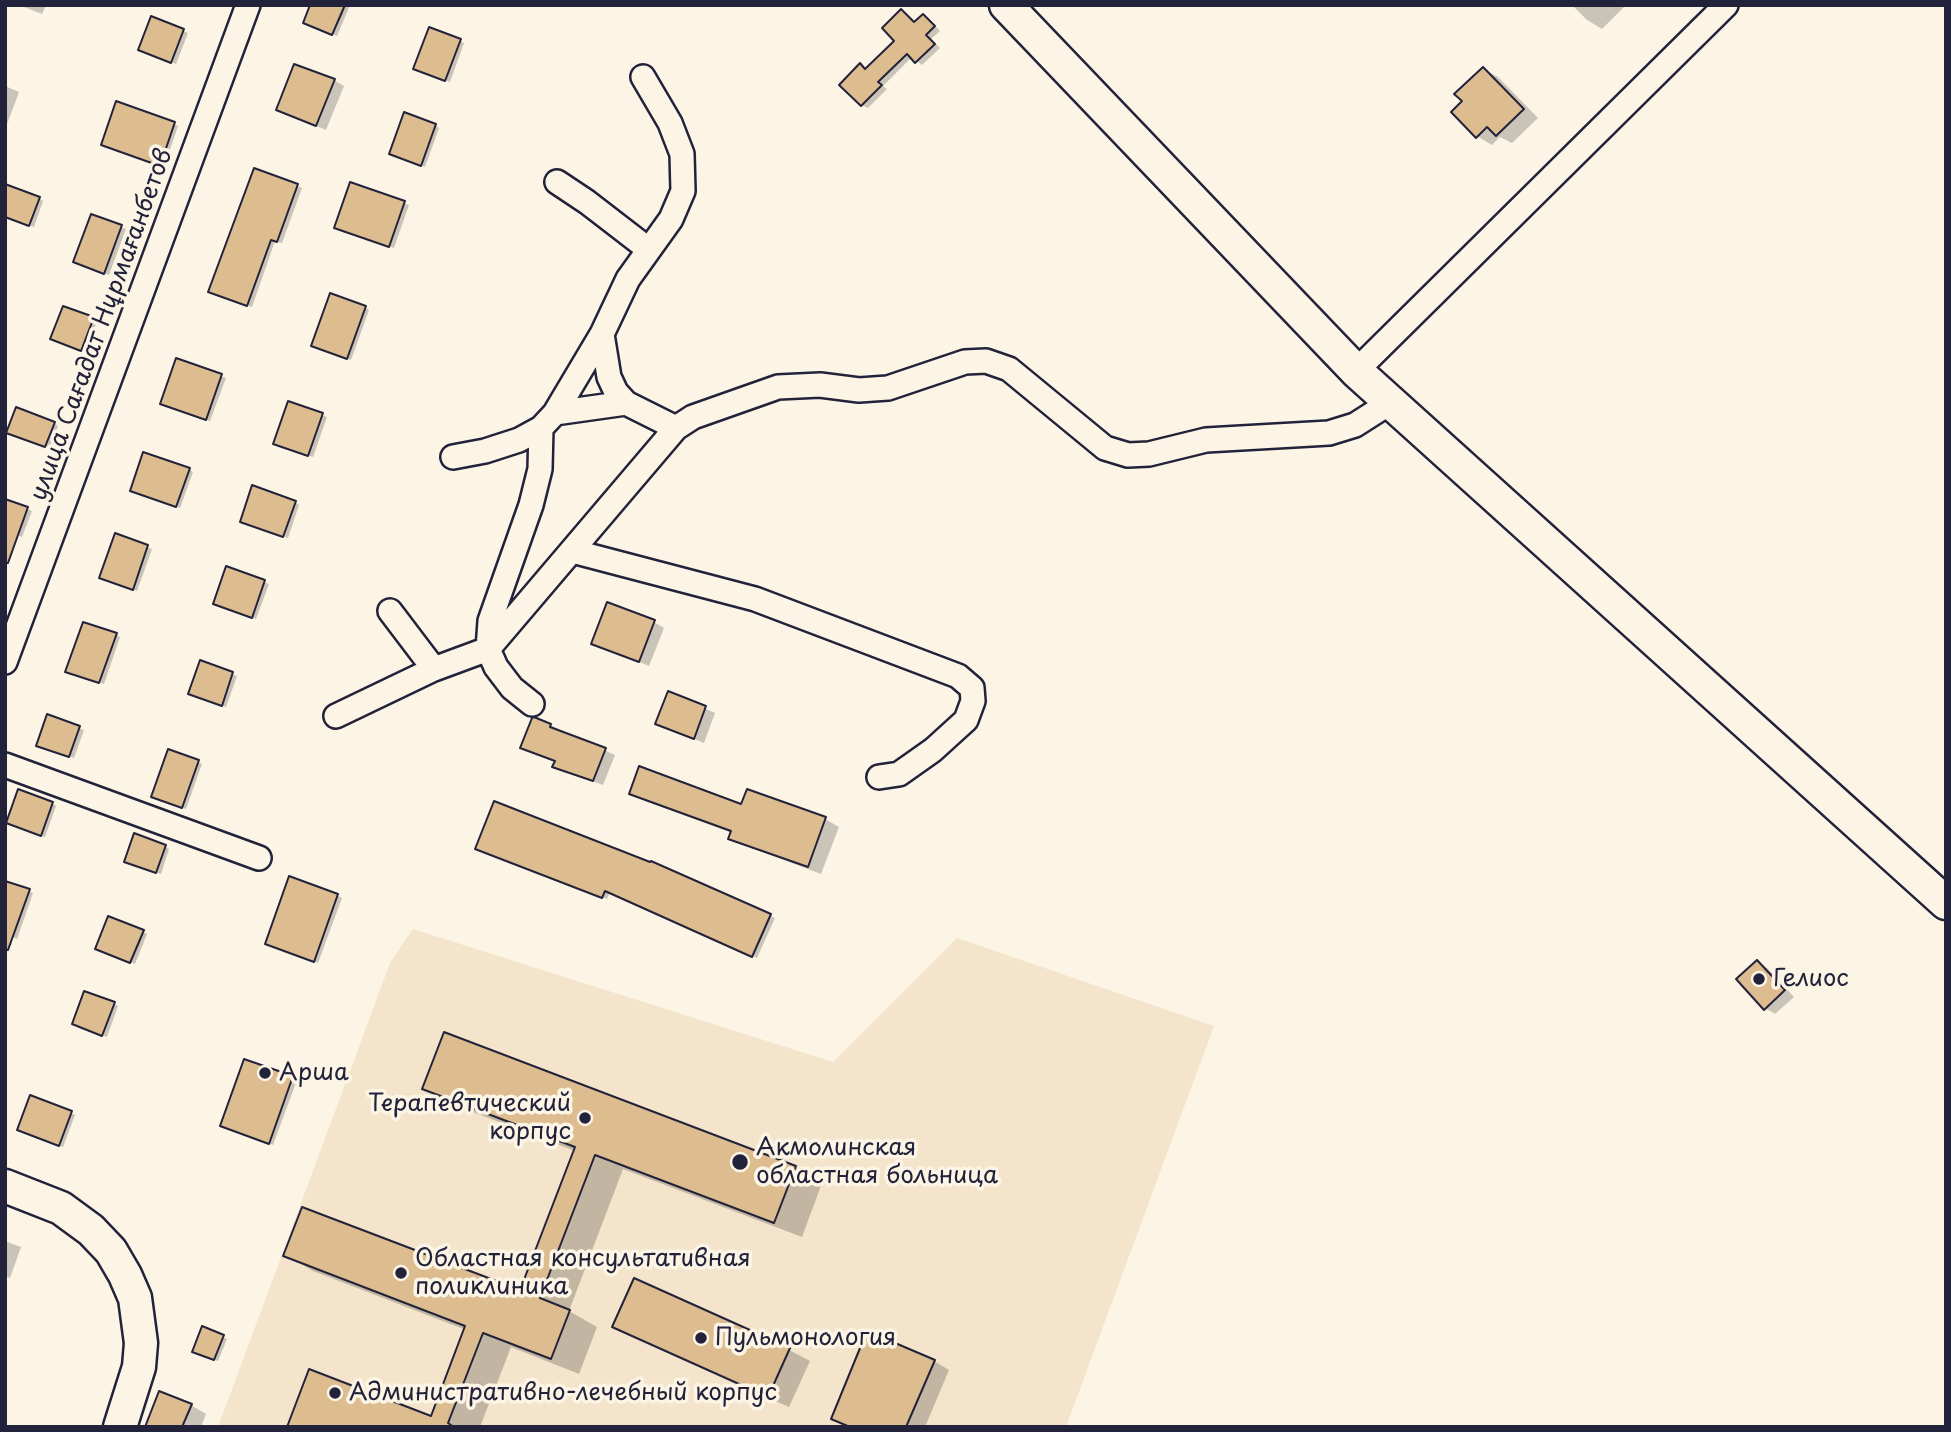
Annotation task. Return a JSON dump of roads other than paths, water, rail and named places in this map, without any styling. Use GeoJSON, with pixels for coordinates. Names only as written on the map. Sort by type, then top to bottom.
{"type":"FeatureCollection","features":[{"type":"Feature","properties":{"kind":"street","name":"улица Сағадат Нұрмағанбетов"},"geometry":{"type":"LineString","coordinates":[[5,662],[248,5]]}},
{"type":"Feature","properties":{"kind":"street"},"geometry":{"type":"LineString","coordinates":[[1006,5],[1356,371],[1946,904]]}},
{"type":"Feature","properties":{"kind":"street"},"geometry":{"type":"LineString","coordinates":[[1356,371],[1726,5]]}},
{"type":"Feature","properties":{"kind":"street"},"geometry":{"type":"LineString","coordinates":[[531,704],[512,688],[496,667],[488,649],[490,621],[531,505],[548,421],[602,334],[628,279],[671,219],[683,191],[682,154],[670,123],[643,77]]}},
{"type":"Feature","properties":{"kind":"street"},"geometry":{"type":"LineString","coordinates":[[557,182],[648,249]]}},
{"type":"Feature","properties":{"kind":"street"},"geometry":{"type":"LineString","coordinates":[[602,334],[609,377],[617,392],[626,403],[677,428]]}},
{"type":"Feature","properties":{"kind":"street"},"geometry":{"type":"LineString","coordinates":[[336,716],[435,669],[488,649],[677,428],[693,417],[778,387],[820,385],[859,390],[888,388],[965,362],[986,361],[1009,369],[1105,448],[1128,454],[1149,454],[1206,440],[1329,433],[1355,425],[1391,402]]}},
{"type":"Feature","properties":{"kind":"street"},"geometry":{"type":"LineString","coordinates":[[453,457],[485,451],[519,440],[548,421],[626,403]]}},
{"type":"Feature","properties":{"kind":"street"},"geometry":{"type":"LineString","coordinates":[[572,551],[755,599],[958,676],[972,688],[973,701],[966,720],[933,750],[899,774],[879,778]]}},
{"type":"Feature","properties":{"kind":"street"},"geometry":{"type":"LineString","coordinates":[[390,611],[435,669]]}},
{"type":"Feature","properties":{"kind":"street"},"geometry":{"type":"LineString","coordinates":[[5,765],[258,858]]}},
{"type":"Feature","properties":{"kind":"street"},"geometry":{"type":"LineString","coordinates":[[5,1186],[61,1208],[91,1230],[111,1251],[125,1275],[135,1298],[141,1343],[139,1367],[120,1427]]}},
{"type":"Feature","properties":{"kind":"place","name":"Гелиос"},"geometry":{"type":"Point","coordinates":[1759,979]}},
{"type":"Feature","properties":{"kind":"place","name":"Арша"},"geometry":{"type":"Point","coordinates":[265,1073]}},
{"type":"Feature","properties":{"kind":"place","name":"Терапевтический корпус"},"geometry":{"type":"Point","coordinates":[585,1118]}},
{"type":"Feature","properties":{"kind":"place","name":"Акмолинская областная больница"},"geometry":{"type":"Point","coordinates":[740,1162]}},
{"type":"Feature","properties":{"kind":"place","name":"Областная консультативная поликлиника"},"geometry":{"type":"Point","coordinates":[401,1273]}},
{"type":"Feature","properties":{"kind":"place","name":"Пульмонология"},"geometry":{"type":"Point","coordinates":[701,1338]}},
{"type":"Feature","properties":{"kind":"place","name":"Административно-лечебный корпус"},"geometry":{"type":"Point","coordinates":[335,1393]}}]}
